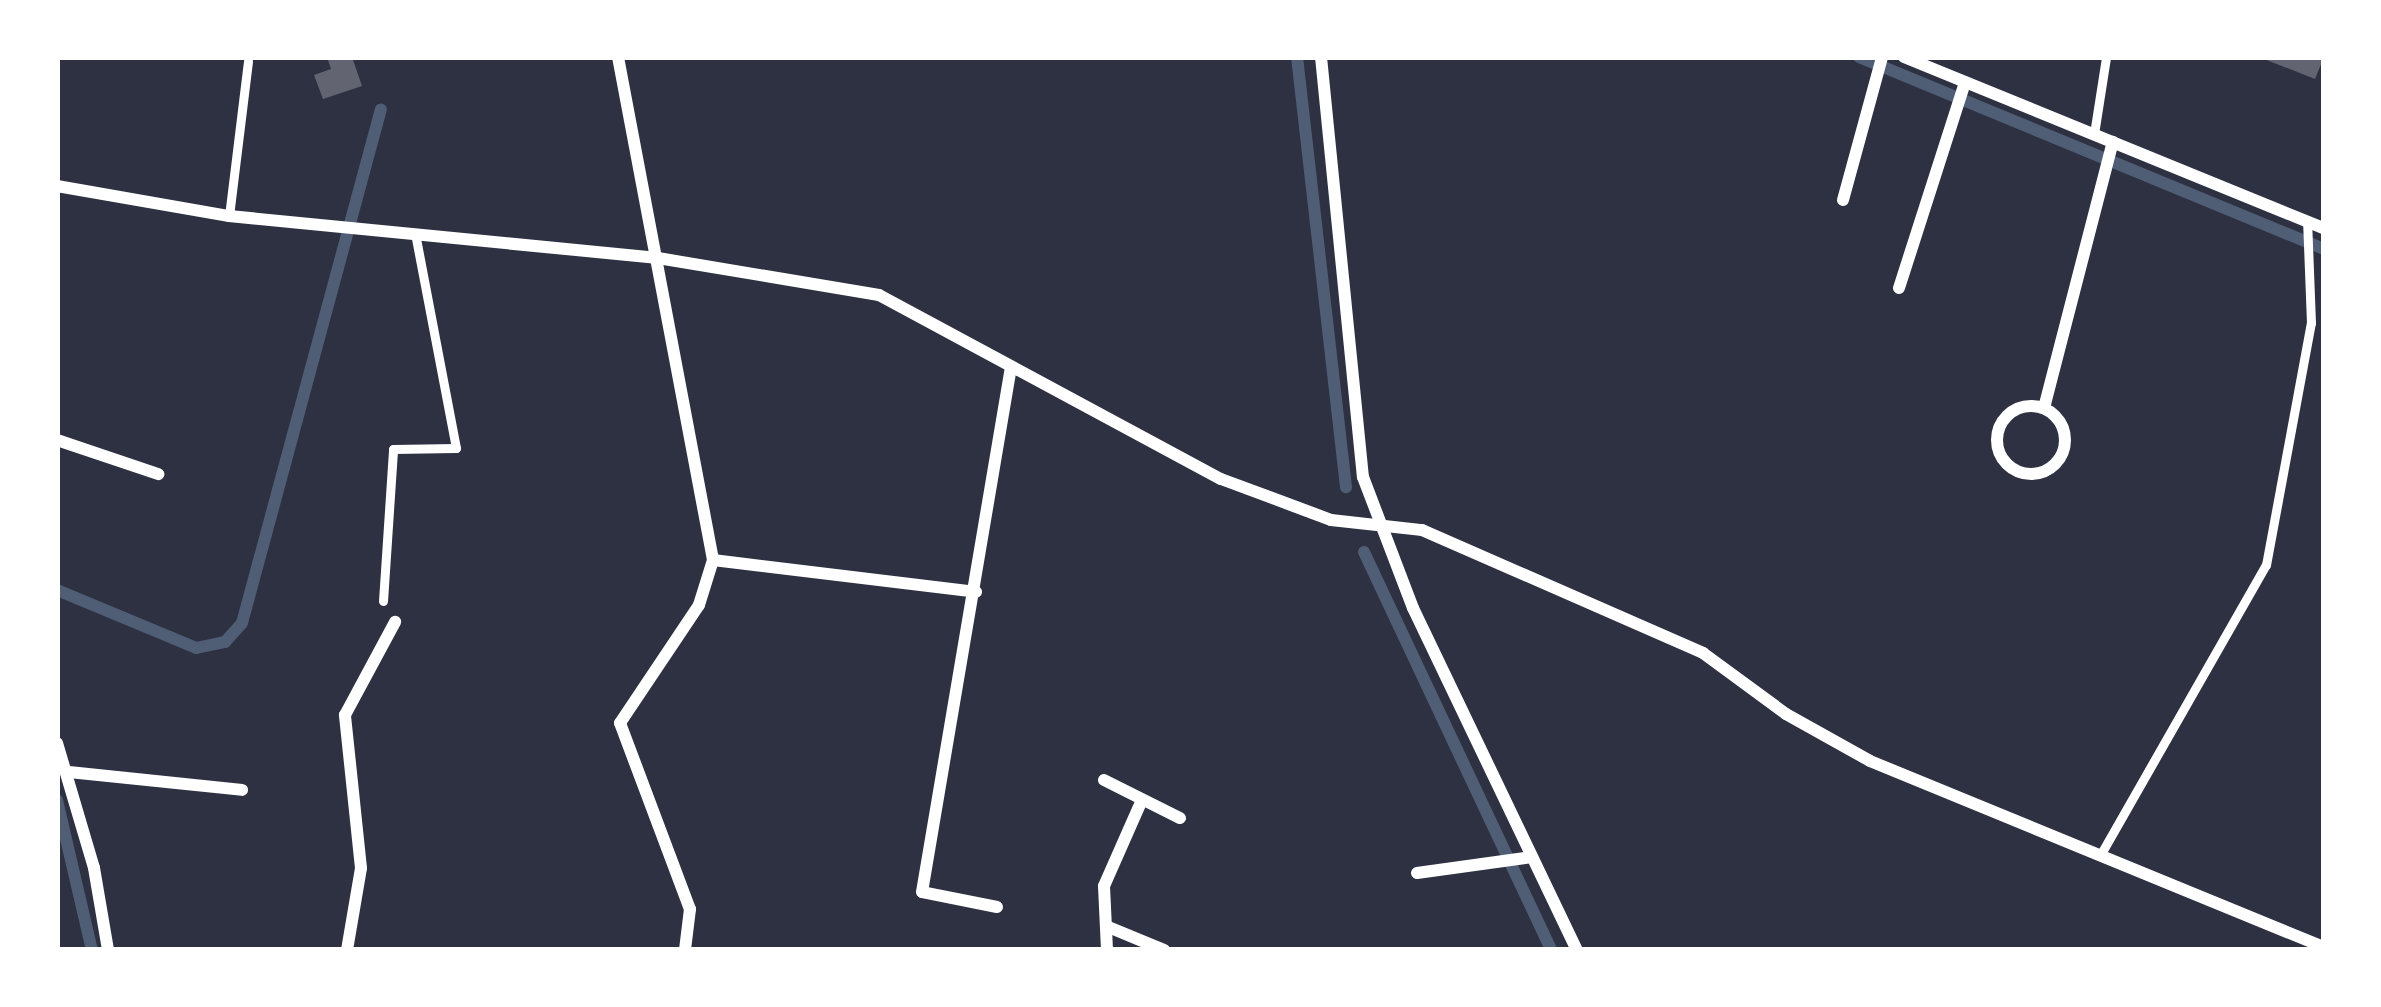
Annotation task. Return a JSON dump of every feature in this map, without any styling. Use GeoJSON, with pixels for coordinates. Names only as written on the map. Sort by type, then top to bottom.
{"type":"FeatureCollection","features":[{"type":"Feature","properties":{"kind":"street"},"geometry":{"type":"LineString","coordinates":[[619,57],[713,560],[699,605],[620,723],[690,909],[685,950]]}},
{"type":"Feature","properties":{"kind":"street"},"geometry":{"type":"LineString","coordinates":[[1322,57],[1363,477],[1378,521],[1576,950]]}},
{"type":"Feature","properties":{"kind":"street"},"geometry":{"type":"LineString","coordinates":[[1843,200],[1882,57]]}},
{"type":"Feature","properties":{"kind":"street"},"geometry":{"type":"LineString","coordinates":[[1904,57],[2308,227],[2324,228]]}},
{"type":"Feature","properties":{"kind":"street"},"geometry":{"type":"LineString","coordinates":[[1899,289],[1965,82]]}},
{"type":"Feature","properties":{"kind":"street"},"geometry":{"type":"LineString","coordinates":[[2044,408],[2112,145]]}},
{"type":"Feature","properties":{"kind":"street"},"geometry":{"type":"LineString","coordinates":[[57,186],[229,216],[658,258],[879,295],[1221,479],[1330,520],[1378,521],[1422,530],[1703,653],[1786,714],[1870,761],[2102,852],[2324,947]]}},
{"type":"Feature","properties":{"kind":"street"},"geometry":{"type":"LineString","coordinates":[[997,907],[922,892],[1011,367]]}},
{"type":"Feature","properties":{"kind":"street"},"geometry":{"type":"LineString","coordinates":[[2022,406],[2044,408],[2061,422],[2066,445],[2055,465],[2023,473],[2004,461],[1998,430],[2022,406]]}},
{"type":"Feature","properties":{"kind":"street"},"geometry":{"type":"LineString","coordinates":[[57,440],[158,475]]}},
{"type":"Feature","properties":{"kind":"street"},"geometry":{"type":"LineString","coordinates":[[713,560],[976,592]]}},
{"type":"Feature","properties":{"kind":"street"},"geometry":{"type":"LineString","coordinates":[[347,950],[361,868],[345,716],[395,622]]}},
{"type":"Feature","properties":{"kind":"street"},"geometry":{"type":"LineString","coordinates":[[57,743],[69,772],[108,950]]}},
{"type":"Feature","properties":{"kind":"street"},"geometry":{"type":"LineString","coordinates":[[69,772],[242,790]]}},
{"type":"Feature","properties":{"kind":"street"},"geometry":{"type":"LineString","coordinates":[[1104,780],[1180,818]]}},
{"type":"Feature","properties":{"kind":"street"},"geometry":{"type":"LineString","coordinates":[[1107,950],[1104,886],[1142,800]]}},
{"type":"Feature","properties":{"kind":"street"},"geometry":{"type":"LineString","coordinates":[[1417,873],[1532,857]]}},
{"type":"Feature","properties":{"kind":"street"},"geometry":{"type":"LineString","coordinates":[[1106,926],[1164,950]]}},
{"type":"Feature","properties":{"kind":"lane"},"geometry":{"type":"LineString","coordinates":[[2094,134],[2106,57]]}},
{"type":"Feature","properties":{"kind":"lane"},"geometry":{"type":"LineString","coordinates":[[229,216],[248,61]]}},
{"type":"Feature","properties":{"kind":"lane"},"geometry":{"type":"LineString","coordinates":[[2102,852],[2266,565],[2311,323],[2308,227]]}},
{"type":"Feature","properties":{"kind":"lane"},"geometry":{"type":"LineString","coordinates":[[383,601],[393,449],[456,448],[416,233]]}},
{"type":"Feature","properties":{"kind":"building"},"geometry":{"type":"Polygon","coordinates":[[[327,57],[352,57],[362,86],[323,99],[314,75],[331,69],[327,57]]]}},
{"type":"Feature","properties":{"kind":"building"},"geometry":{"type":"Polygon","coordinates":[[[2259,57],[2324,57],[2315,79],[2259,57]]]}},
{"type":"Feature","properties":{"kind":"waterway"},"geometry":{"type":"LineString","coordinates":[[1297,57],[1346,487]]}},
{"type":"Feature","properties":{"kind":"waterway"},"geometry":{"type":"LineString","coordinates":[[1859,57],[2324,249]]}},
{"type":"Feature","properties":{"kind":"waterway"},"geometry":{"type":"LineString","coordinates":[[57,590],[196,648],[225,642],[242,623],[381,109]]}},
{"type":"Feature","properties":{"kind":"waterway"},"geometry":{"type":"LineString","coordinates":[[1364,552],[1551,950]]}},
{"type":"Feature","properties":{"kind":"waterway"},"geometry":{"type":"LineString","coordinates":[[57,800],[92,950]]}}]}
